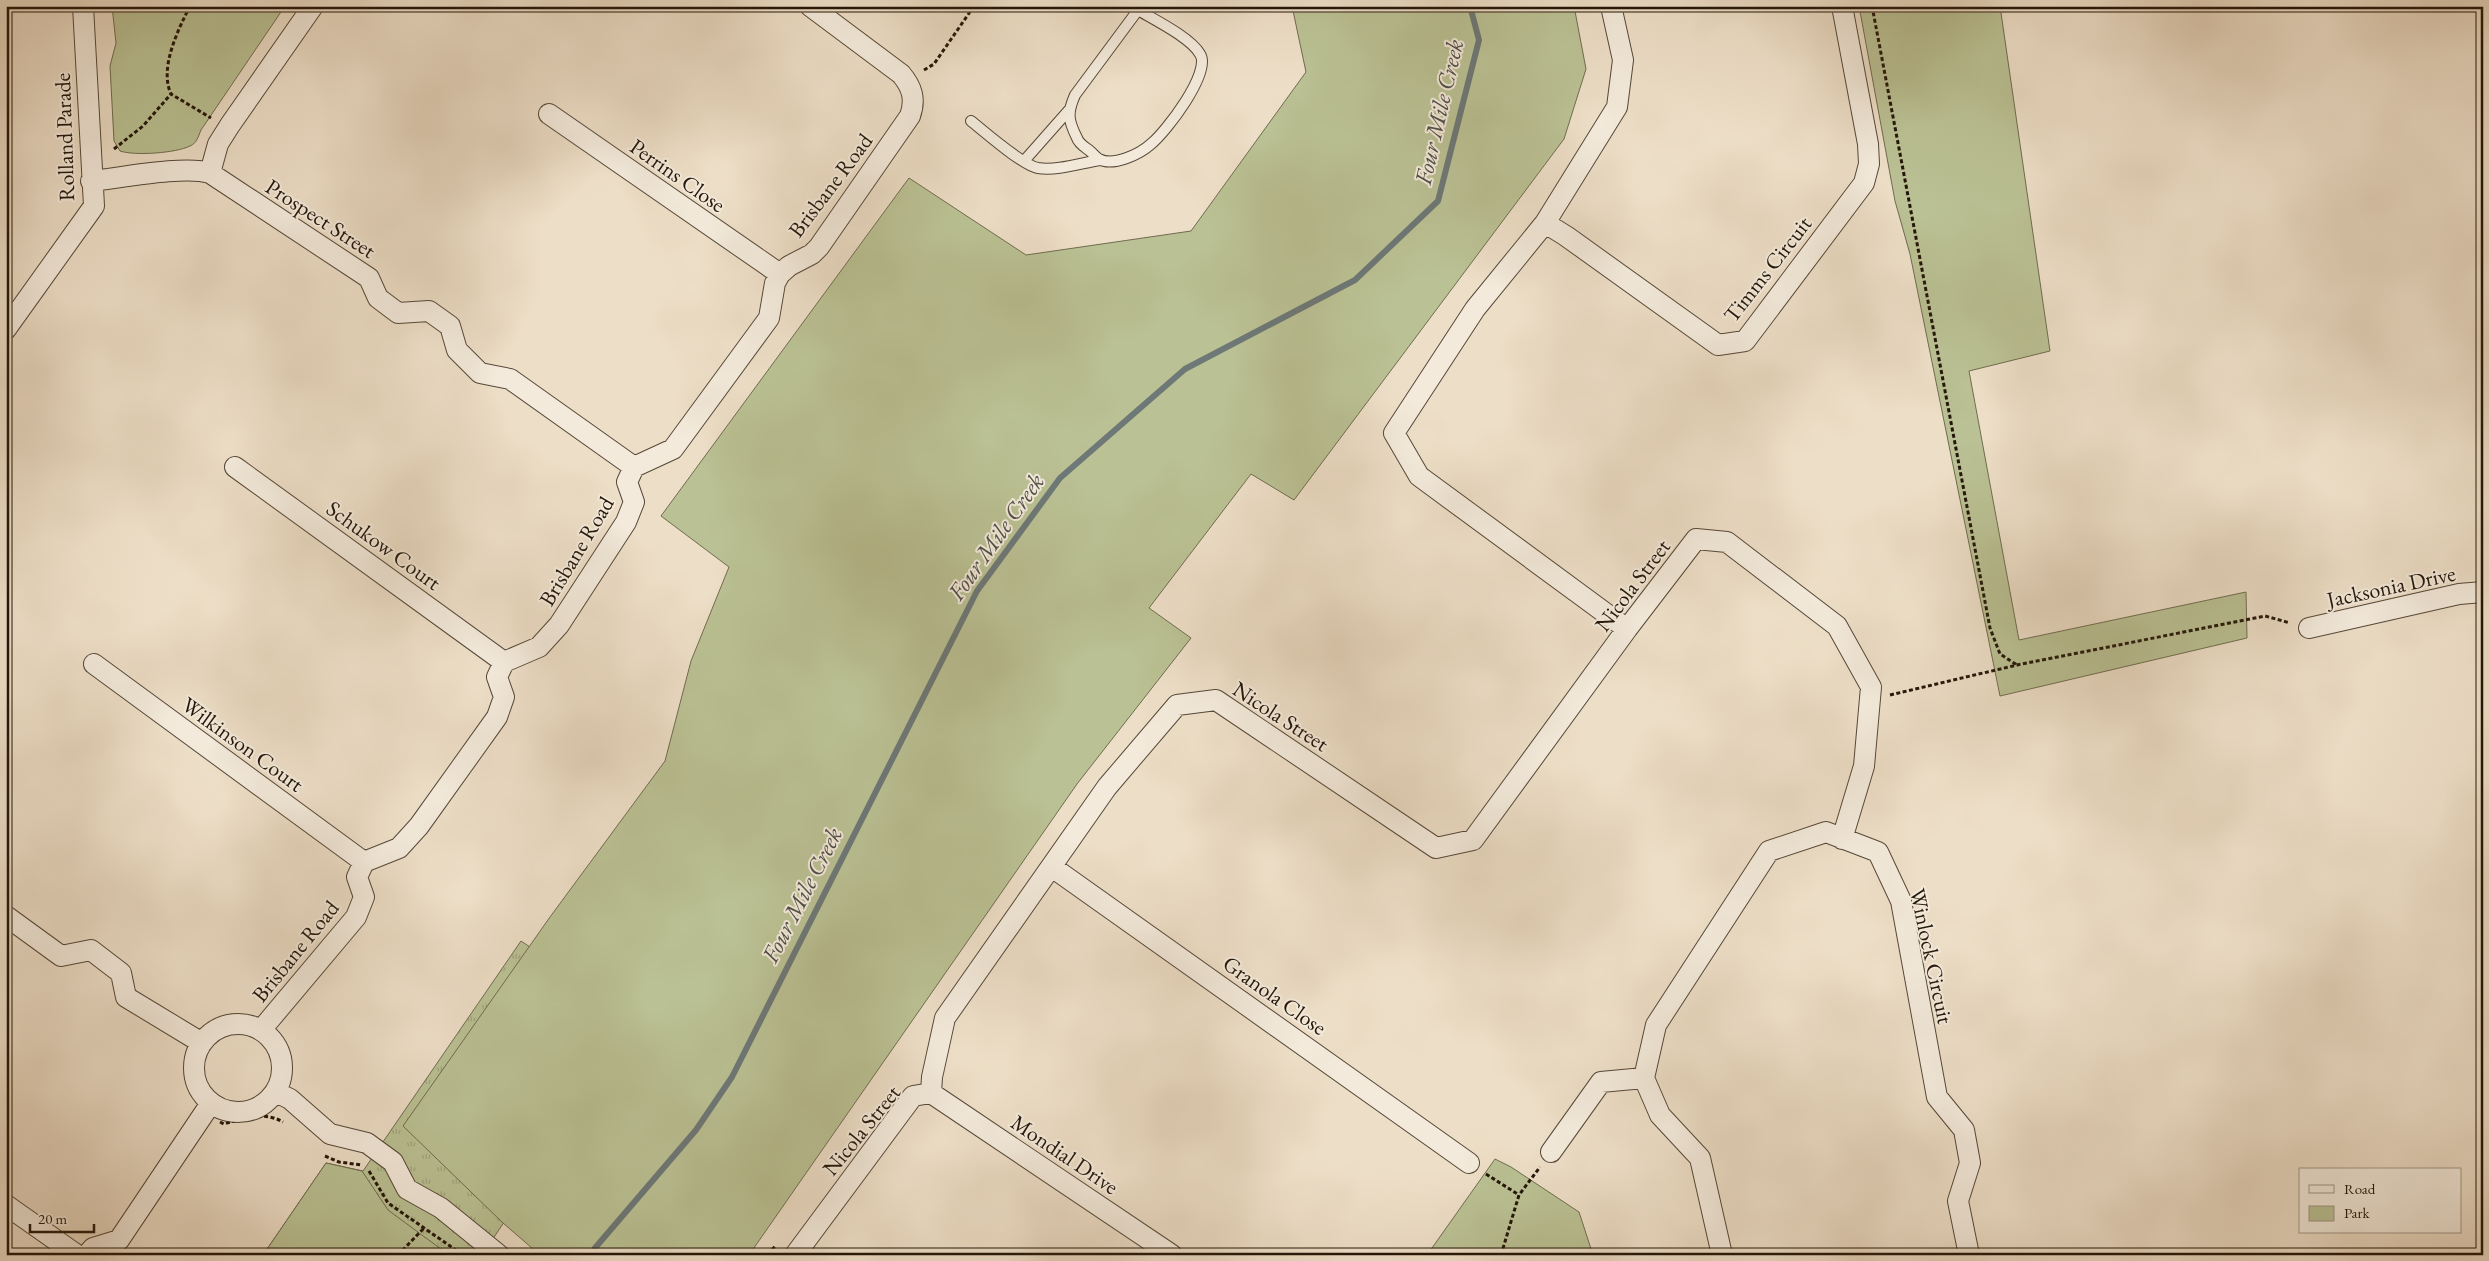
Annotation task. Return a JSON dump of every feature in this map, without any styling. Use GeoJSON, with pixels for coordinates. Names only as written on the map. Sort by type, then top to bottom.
{"type":"FeatureCollection","features":[{"type":"Feature","properties":{"kind":"street","name":"Rolland Parade"},"geometry":{"type":"LineString","coordinates":[[6,329],[94,206],[91,181],[83,6]]}},
{"type":"Feature","properties":{"kind":"street"},"geometry":{"type":"LineString","coordinates":[[210,173],[218,144],[313,6]]}},
{"type":"Feature","properties":{"kind":"street","name":"Brisbane Road"},"geometry":{"type":"LineString","coordinates":[[780,274],[789,266],[812,254],[819,247],[906,123],[912,110],[912,92],[909,84],[901,74],[810,6]]}},
{"type":"Feature","properties":{"kind":"street"},"geometry":{"type":"LineString","coordinates":[[1611,6],[1623,60],[1617,108],[1545,224],[1476,309],[1394,433],[1419,476],[1627,629]]}},
{"type":"Feature","properties":{"kind":"street","name":"Timms Circuit"},"geometry":{"type":"LineString","coordinates":[[1545,224],[1566,236],[1718,345],[1745,342],[1864,183],[1869,164],[1868,144],[1842,6]]}},
{"type":"Feature","properties":{"kind":"street","name":"Perrins Close"},"geometry":{"type":"LineString","coordinates":[[550,114],[780,274]]}},
{"type":"Feature","properties":{"kind":"street","name":"Prospect Street"},"geometry":{"type":"LineString","coordinates":[[91,181],[185,171],[210,173],[369,278],[378,298],[398,312],[429,311],[450,326],[457,350],[480,373],[510,379],[634,467]]}},
{"type":"Feature","properties":{"kind":"street"},"geometry":{"type":"LineString","coordinates":[[634,467],[674,449],[689,430],[770,318],[775,283],[780,274]]}},
{"type":"Feature","properties":{"kind":"street","name":"Schukow Court"},"geometry":{"type":"LineString","coordinates":[[235,467],[504,662]]}},
{"type":"Feature","properties":{"kind":"street","name":"Brisbane Road"},"geometry":{"type":"LineString","coordinates":[[504,662],[539,647],[559,625],[626,522],[634,502],[626,482],[634,467]]}},
{"type":"Feature","properties":{"kind":"street","name":"Nicola Street"},"geometry":{"type":"LineString","coordinates":[[795,1255],[913,1096],[931,1093],[932,1077],[945,1018],[1106,787],[1177,705],[1216,700],[1436,848],[1473,840],[1627,629],[1696,539],[1727,542],[1836,626],[1871,687],[1869,700]]}},
{"type":"Feature","properties":{"kind":"street","name":"Jacksonia Drive"},"geometry":{"type":"LineString","coordinates":[[2309,628],[2460,594],[2483,592]]}},
{"type":"Feature","properties":{"kind":"street"},"geometry":{"type":"LineString","coordinates":[[364,862],[399,848],[419,826],[497,717],[504,697],[497,677],[504,662]]}},
{"type":"Feature","properties":{"kind":"street","name":"Wilkinson Court"},"geometry":{"type":"LineString","coordinates":[[94,664],[364,862]]}},
{"type":"Feature","properties":{"kind":"street"},"geometry":{"type":"LineString","coordinates":[[1842,838],[1864,766],[1869,700]]}},
{"type":"Feature","properties":{"kind":"street","name":"Winlock Circuit"},"geometry":{"type":"LineString","coordinates":[[1644,1078],[1656,1025],[1769,851],[1826,832],[1878,852],[1901,901],[1937,1097],[1964,1130],[1970,1163],[1958,1201],[1969,1255]]}},
{"type":"Feature","properties":{"kind":"street","name":"Brisbane Road"},"geometry":{"type":"LineString","coordinates":[[261,1030],[356,917],[364,897],[357,878],[364,862]]}},
{"type":"Feature","properties":{"kind":"street","name":"Granola Close"},"geometry":{"type":"LineString","coordinates":[[1052,867],[1469,1163]]}},
{"type":"Feature","properties":{"kind":"street"},"geometry":{"type":"LineString","coordinates":[[6,916],[61,956],[91,950],[121,973],[126,997],[202,1043]]}},
{"type":"Feature","properties":{"kind":"street"},"geometry":{"type":"LineString","coordinates":[[236,1024],[249,1025],[261,1030],[272,1039],[281,1058],[281,1079],[276,1092],[266,1102],[253,1110],[238,1112],[208,1108],[195,1075],[196,1055],[202,1043],[222,1027],[236,1024]]}},
{"type":"Feature","properties":{"kind":"street"},"geometry":{"type":"LineString","coordinates":[[1551,1152],[1601,1082],[1644,1078],[1660,1114],[1700,1158],[1722,1255]]}},
{"type":"Feature","properties":{"kind":"street"},"geometry":{"type":"LineString","coordinates":[[276,1092],[290,1099],[330,1134],[367,1143],[393,1162],[407,1189],[441,1208],[499,1255]]}},
{"type":"Feature","properties":{"kind":"street","name":"Mondial Drive"},"geometry":{"type":"LineString","coordinates":[[931,1093],[1172,1255]]}},
{"type":"Feature","properties":{"kind":"street"},"geometry":{"type":"LineString","coordinates":[[87,1255],[93,1248],[119,1240],[208,1108]]}},
{"type":"Feature","properties":{"kind":"street"},"geometry":{"type":"LineString","coordinates":[[6,1205],[77,1255]]}},
{"type":"Feature","properties":{"kind":"lane"},"geometry":{"type":"LineString","coordinates":[[971,121],[1024,161],[1036,168],[1049,168],[1100,160],[1115,160],[1136,154],[1153,143],[1187,98],[1199,79],[1203,65],[1201,54],[1176,33],[1137,8],[1075,95],[1068,110],[1024,161]]}},
{"type":"Feature","properties":{"kind":"lane"},"geometry":{"type":"LineString","coordinates":[[1068,110],[1072,128],[1078,142],[1100,160]]}},
{"type":"Feature","properties":{"kind":"path"},"geometry":{"type":"LineString","coordinates":[[190,6],[171,56],[168,78],[171,94],[212,119]]}},
{"type":"Feature","properties":{"kind":"path"},"geometry":{"type":"LineString","coordinates":[[917,75],[934,64],[974,6]]}},
{"type":"Feature","properties":{"kind":"path"},"geometry":{"type":"LineString","coordinates":[[1872,6],[1990,628],[2000,654],[2017,664]]}},
{"type":"Feature","properties":{"kind":"path"},"geometry":{"type":"LineString","coordinates":[[114,149],[144,126],[171,94]]}},
{"type":"Feature","properties":{"kind":"path"},"geometry":{"type":"LineString","coordinates":[[1869,700],[2017,664],[2265,616],[2309,628]]}},
{"type":"Feature","properties":{"kind":"path"},"geometry":{"type":"LineString","coordinates":[[208,1108],[224,1124],[249,1116],[273,1117],[290,1126]]}},
{"type":"Feature","properties":{"kind":"path"},"geometry":{"type":"LineString","coordinates":[[1501,1255],[1519,1195],[1551,1152]]}},
{"type":"Feature","properties":{"kind":"path"},"geometry":{"type":"LineString","coordinates":[[321,1154],[339,1162],[363,1166],[374,1177],[388,1203],[463,1255]]}},
{"type":"Feature","properties":{"kind":"path"},"geometry":{"type":"LineString","coordinates":[[1469,1163],[1519,1195]]}},
{"type":"Feature","properties":{"kind":"path"},"geometry":{"type":"LineString","coordinates":[[398,1255],[424,1229],[441,1208]]}},
{"type":"Feature","properties":{"kind":"green space"},"geometry":{"type":"Polygon","coordinates":[[[112,6],[285,6],[194,143],[184,148],[166,152],[127,153],[120,151],[114,141],[110,66],[116,43],[112,6]]]}},
{"type":"Feature","properties":{"kind":"green space"},"geometry":{"type":"Polygon","coordinates":[[[1292,6],[1574,6],[1586,69],[1564,139],[1294,500],[1251,474],[1149,608],[1191,638],[1077,784],[749,1255],[540,1255],[503,1223],[403,1126],[550,917],[665,761],[691,661],[729,567],[661,516],[909,178],[1026,255],[1191,231],[1306,72],[1292,6]]]}},
{"type":"Feature","properties":{"kind":"green space"},"geometry":{"type":"Polygon","coordinates":[[[1859,6],[2000,6],[2050,351],[1969,371],[2019,640],[2246,592],[2247,638],[2000,696],[1910,254],[1895,201],[1859,6]]]}},
{"type":"Feature","properties":{"kind":"green space"},"geometry":{"type":"Polygon","coordinates":[[[521,941],[640,1020],[482,1255],[263,1255],[326,1163],[363,1171],[521,941]]]}},
{"type":"Feature","properties":{"kind":"green space"},"geometry":{"type":"Polygon","coordinates":[[[1495,1159],[1511,1167],[1579,1212],[1593,1255],[1427,1255],[1495,1159]]]}},
{"type":"Feature","properties":{"kind":"green space"},"geometry":{"type":"Polygon","coordinates":[[[326,1163],[362,1171],[388,1210],[449,1255],[263,1255],[326,1163]]]}},
{"type":"Feature","properties":{"kind":"waterway","name":"Four Mile Creek"},"geometry":{"type":"LineString","coordinates":[[595,1248],[696,1130],[732,1077],[977,591],[1060,478],[1185,369],[1355,280],[1438,201],[1479,40],[1470,6]]}}]}
